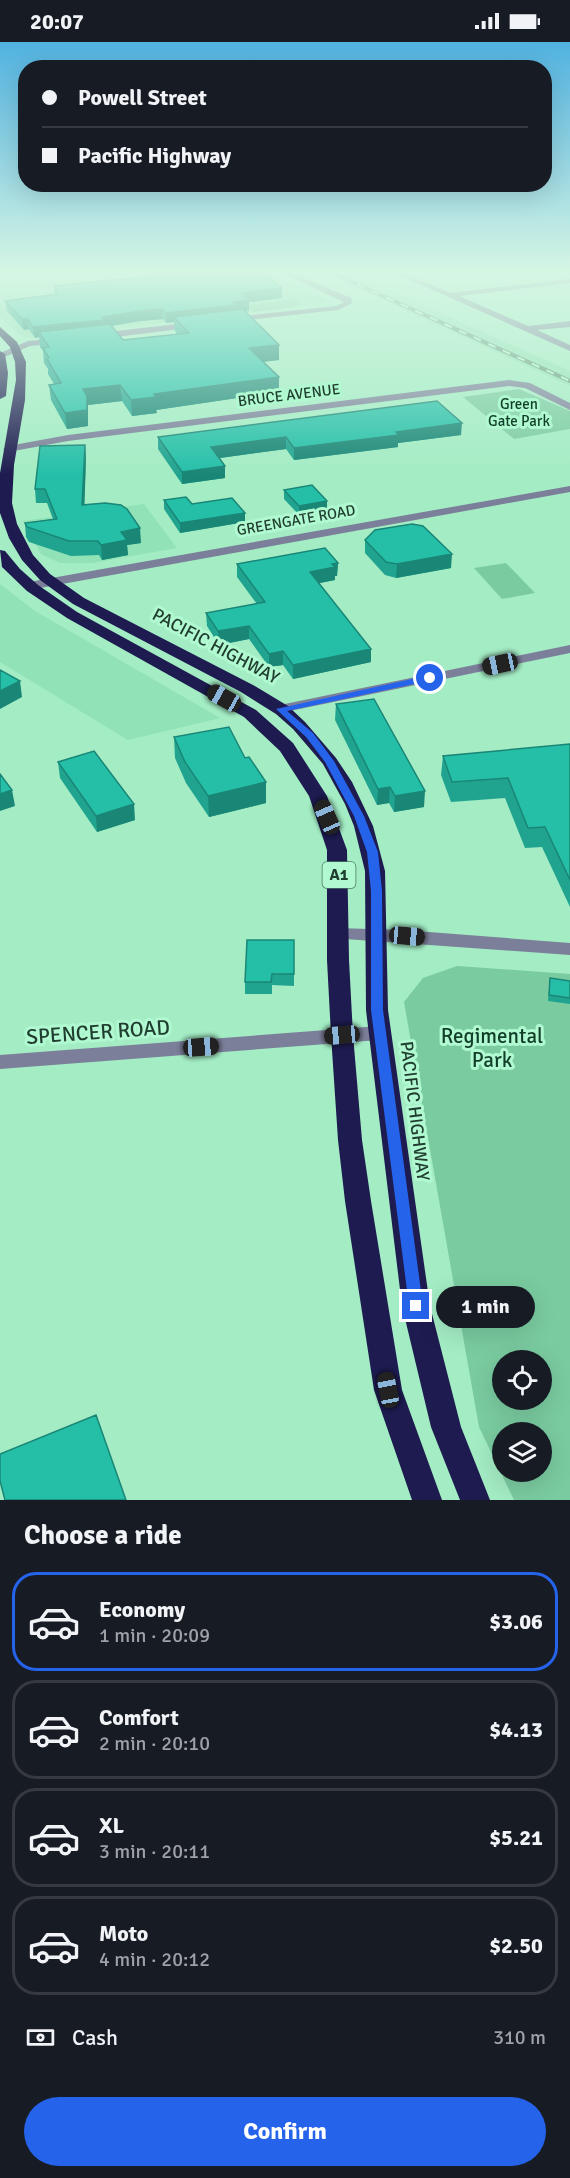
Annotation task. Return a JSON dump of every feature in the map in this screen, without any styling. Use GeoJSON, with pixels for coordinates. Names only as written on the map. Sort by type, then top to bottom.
{"type":"FeatureCollection","features":[{"type":"Feature","properties":{"kind":"highway"},"geometry":{"type":"LineString","coordinates":[[8,339],[16,348]]}},
{"type":"Feature","properties":{"kind":"highway","name":"PACIFIC HIGHWAY"},"geometry":{"type":"LineString","coordinates":[[16,348],[21,362],[21,380],[8,449],[4,503],[10,524],[28,559],[50,581],[96,611],[280,709],[309,735],[330,761],[359,816],[372,852],[375,871],[379,1033],[416,1306],[440,1404],[462,1471],[475,1500]]}},
{"type":"Feature","properties":{"kind":"highway"},"geometry":{"type":"LineString","coordinates":[[0,396],[3,373],[1,355]]}},
{"type":"Feature","properties":{"kind":"highway","name":"A1"},"geometry":{"type":"LineString","coordinates":[[0,554],[29,586],[85,623],[235,704],[258,719],[282,740],[302,766],[333,832],[339,870],[337,934],[350,1140],[388,1390],[427,1500]]}},
{"type":"Feature","properties":{"kind":"street"},"geometry":{"type":"LineString","coordinates":[[1,355],[16,348],[73,339]]}},
{"type":"Feature","properties":{"kind":"street"},"geometry":{"type":"LineString","coordinates":[[550,339],[570,348]]}},
{"type":"Feature","properties":{"kind":"street","name":"BRUCE AVENUE"},"geometry":{"type":"LineString","coordinates":[[8,449],[68,438],[509,383],[527,385],[570,407]]}},
{"type":"Feature","properties":{"kind":"street","name":"GREENGATE ROAD"},"geometry":{"type":"LineString","coordinates":[[29,586],[570,489]]}},
{"type":"Feature","properties":{"kind":"street"},"geometry":{"type":"LineString","coordinates":[[280,709],[570,649]]}},
{"type":"Feature","properties":{"kind":"street"},"geometry":{"type":"LineString","coordinates":[[337,934],[570,949]]}},
{"type":"Feature","properties":{"kind":"street","name":"SPENCER ROAD"},"geometry":{"type":"LineString","coordinates":[[0,1062],[379,1033]]}},
{"type":"Feature","properties":{"kind":"shaded area"},"geometry":{"type":"Polygon","coordinates":[[[468,339],[498,339],[570,371],[570,386],[468,339]]]}},
{"type":"Feature","properties":{"kind":"shaded area"},"geometry":{"type":"Polygon","coordinates":[[[144,504],[177,548],[92,563],[60,563],[41,554],[23,521],[144,504]]]}},
{"type":"Feature","properties":{"kind":"shaded area"},"geometry":{"type":"Polygon","coordinates":[[[0,584],[35,611],[220,718],[128,740],[0,662],[0,584]]]}},
{"type":"Feature","properties":{"kind":"green space","name":"Green Gate Park"},"geometry":{"type":"Polygon","coordinates":[[[519,389],[570,411],[570,429],[514,439],[463,397],[519,389]]]}},
{"type":"Feature","properties":{"kind":"green space"},"geometry":{"type":"Polygon","coordinates":[[[506,563],[535,593],[502,599],[474,568],[506,563]]]}},
{"type":"Feature","properties":{"kind":"green space","name":"Regimental Park"},"geometry":{"type":"Polygon","coordinates":[[[457,966],[570,974],[570,1500],[514,1500],[505,1482],[552,1482],[552,1422],[492,1422],[492,1454],[479,1427],[404,1002],[423,978],[457,966]]]}},
{"type":"Feature","properties":{"kind":"building"},"geometry":{"type":"Polygon","coordinates":[[[44,339],[273,339],[279,345],[249,348],[279,377],[154,394],[156,397],[131,400],[120,385],[83,389],[87,396],[87,410],[65,413],[49,385],[61,383],[47,359],[49,358],[43,348],[49,347],[44,339]]]}},
{"type":"Feature","properties":{"kind":"building"},"geometry":{"type":"Polygon","coordinates":[[[437,401],[462,423],[396,432],[399,435],[294,448],[286,437],[211,447],[225,466],[182,472],[158,437],[437,401]]]}},
{"type":"Feature","properties":{"kind":"building"},"geometry":{"type":"Polygon","coordinates":[[[85,445],[82,505],[105,503],[121,505],[127,509],[140,528],[121,532],[127,540],[101,545],[98,541],[69,541],[27,527],[25,523],[57,519],[45,489],[35,489],[40,446],[85,445]]]}},
{"type":"Feature","properties":{"kind":"building"},"geometry":{"type":"Polygon","coordinates":[[[312,485],[327,501],[299,506],[284,490],[312,485]]]}},
{"type":"Feature","properties":{"kind":"building"},"geometry":{"type":"Polygon","coordinates":[[[186,497],[192,504],[232,498],[245,513],[180,523],[164,500],[186,497]]]}},
{"type":"Feature","properties":{"kind":"building"},"geometry":{"type":"Polygon","coordinates":[[[412,524],[423,526],[452,554],[397,564],[386,562],[365,540],[375,530],[412,524]]]}},
{"type":"Feature","properties":{"kind":"building"},"geometry":{"type":"Polygon","coordinates":[[[325,548],[338,563],[332,564],[335,567],[310,572],[371,649],[293,665],[283,651],[269,654],[249,626],[218,631],[206,613],[265,602],[237,564],[325,548]]]}},
{"type":"Feature","properties":{"kind":"building"},"geometry":{"type":"Polygon","coordinates":[[[0,670],[20,681],[0,691],[0,670]]]}},
{"type":"Feature","properties":{"kind":"building"},"geometry":{"type":"Polygon","coordinates":[[[374,699],[425,791],[395,796],[390,787],[378,789],[336,704],[374,699]]]}},
{"type":"Feature","properties":{"kind":"building"},"geometry":{"type":"Polygon","coordinates":[[[229,727],[245,758],[249,757],[266,782],[208,796],[185,762],[174,737],[229,727]]]}},
{"type":"Feature","properties":{"kind":"building"},"geometry":{"type":"Polygon","coordinates":[[[570,744],[570,880],[545,827],[528,828],[508,778],[452,782],[443,756],[570,744]]]}},
{"type":"Feature","properties":{"kind":"building"},"geometry":{"type":"Polygon","coordinates":[[[94,751],[134,804],[96,816],[58,762],[94,751]]]}},
{"type":"Feature","properties":{"kind":"building"},"geometry":{"type":"Polygon","coordinates":[[[0,774],[12,790],[0,794],[0,774]]]}},
{"type":"Feature","properties":{"kind":"building"},"geometry":{"type":"Polygon","coordinates":[[[247,940],[294,940],[294,974],[272,974],[271,982],[245,982],[247,940]]]}},
{"type":"Feature","properties":{"kind":"building"},"geometry":{"type":"Polygon","coordinates":[[[550,978],[570,981],[570,998],[549,995],[550,978]]]}},
{"type":"Feature","properties":{"kind":"building"},"geometry":{"type":"Polygon","coordinates":[[[96,1415],[126,1500],[5,1500],[0,1481],[0,1454],[96,1415]]]}},
{"type":"Feature","properties":{"kind":"railway"},"geometry":{"type":"LineString","coordinates":[[478,339],[570,381]]}},
{"type":"Feature","properties":{"kind":"route"},"geometry":{"type":"LineString","coordinates":[[416,1306],[377,1010],[376,891],[372,852],[359,816],[330,761],[309,735],[280,709],[430,678]]}}]}
